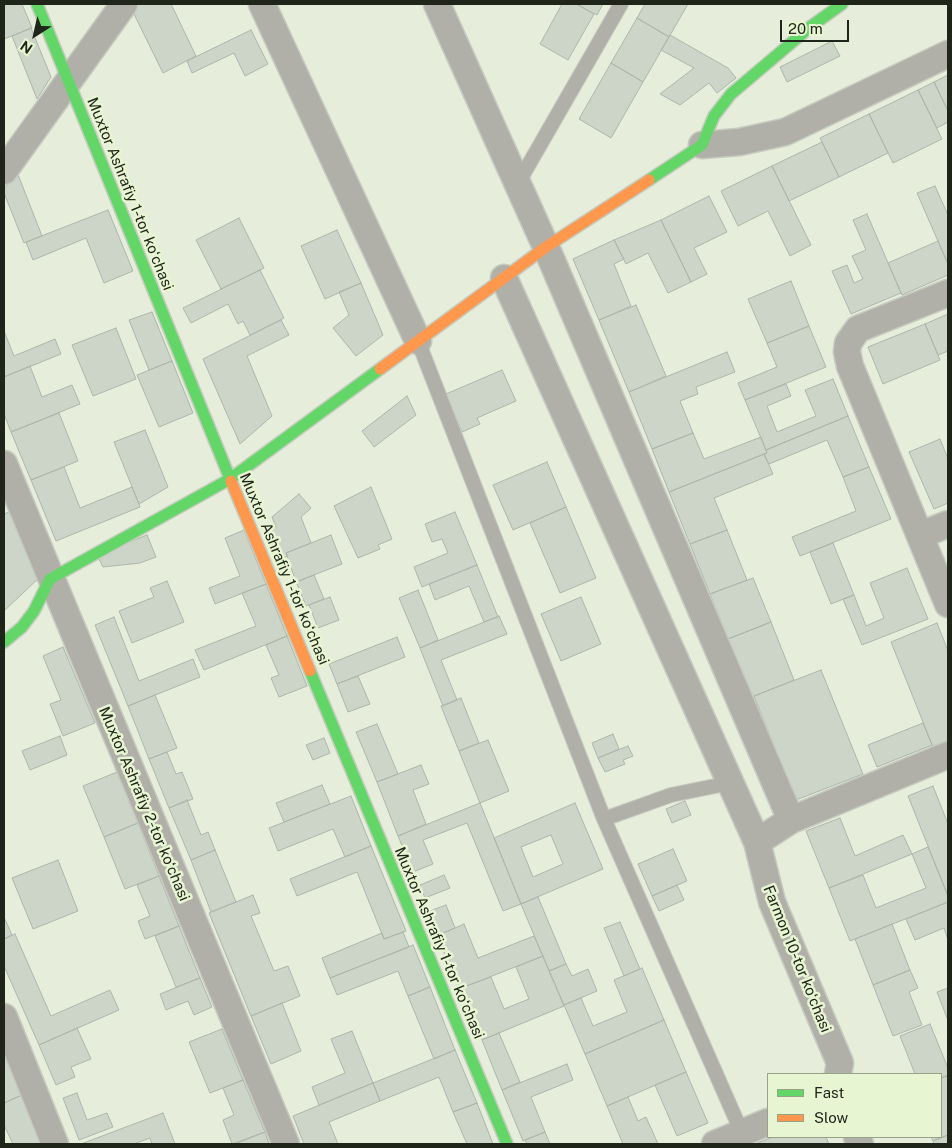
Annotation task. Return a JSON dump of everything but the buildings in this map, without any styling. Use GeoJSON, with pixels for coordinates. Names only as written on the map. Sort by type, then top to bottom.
{"type":"FeatureCollection","features":[{"type":"Feature","properties":{"kind":"street","name":"Muxtor Ashrafiy 1-tor koʻchasi"},"geometry":{"type":"LineString","coordinates":[[37,4],[230,479],[507,1144]]}},
{"type":"Feature","properties":{"kind":"street"},"geometry":{"type":"LineString","coordinates":[[4,171],[124,4]]}},
{"type":"Feature","properties":{"kind":"street"},"geometry":{"type":"LineString","coordinates":[[262,4],[418,341]]}},
{"type":"Feature","properties":{"kind":"street"},"geometry":{"type":"LineString","coordinates":[[437,4],[546,247],[792,820]]}},
{"type":"Feature","properties":{"kind":"street"},"geometry":{"type":"LineString","coordinates":[[702,145],[714,116],[730,94],[810,27],[842,4]]}},
{"type":"Feature","properties":{"kind":"street"},"geometry":{"type":"LineString","coordinates":[[4,642],[26,622],[50,579],[230,479],[546,247],[702,145],[739,142],[785,132],[948,54]]}},
{"type":"Feature","properties":{"kind":"street","name":"Farmon 10-tor koʻchasi"},"geometry":{"type":"LineString","coordinates":[[504,278],[757,842],[772,902],[840,1063],[838,1073]]}},
{"type":"Feature","properties":{"kind":"street"},"geometry":{"type":"LineString","coordinates":[[948,293],[858,329],[848,342],[850,366],[948,604]]}},
{"type":"Feature","properties":{"kind":"street","name":"Muxtor Ashrafiy 2-tor koʻchasi"},"geometry":{"type":"LineString","coordinates":[[4,464],[50,579],[286,1144]]}},
{"type":"Feature","properties":{"kind":"street"},"geometry":{"type":"LineString","coordinates":[[920,535],[948,524]]}},
{"type":"Feature","properties":{"kind":"street"},"geometry":{"type":"LineString","coordinates":[[757,842],[792,820],[948,755]]}},
{"type":"Feature","properties":{"kind":"street"},"geometry":{"type":"LineString","coordinates":[[4,1017],[55,1144]]}},
{"type":"Feature","properties":{"kind":"street"},"geometry":{"type":"LineString","coordinates":[[727,1140],[767,1122]]}},
{"type":"Feature","properties":{"kind":"lane"},"geometry":{"type":"LineString","coordinates":[[517,185],[621,4]]}},
{"type":"Feature","properties":{"kind":"lane"},"geometry":{"type":"LineString","coordinates":[[418,341],[727,1140]]}},
{"type":"Feature","properties":{"kind":"lane"},"geometry":{"type":"LineString","coordinates":[[604,819],[671,796],[730,782]]}},
{"type":"Feature","properties":{"kind":"traffic: fast"},"geometry":{"type":"LineString","coordinates":[[37,4],[231,481]]}},
{"type":"Feature","properties":{"kind":"traffic: fast"},"geometry":{"type":"LineString","coordinates":[[649,180],[702,145],[714,116],[731,94],[810,27],[842,4]]}},
{"type":"Feature","properties":{"kind":"traffic: fast"},"geometry":{"type":"LineString","coordinates":[[4,642],[22,627],[34,611],[50,579],[230,479],[380,369]]}},
{"type":"Feature","properties":{"kind":"traffic: fast"},"geometry":{"type":"LineString","coordinates":[[310,671],[507,1144]]}},
{"type":"Feature","properties":{"kind":"traffic: slow"},"geometry":{"type":"LineString","coordinates":[[380,369],[546,247],[649,180]]}},
{"type":"Feature","properties":{"kind":"traffic: slow"},"geometry":{"type":"LineString","coordinates":[[231,481],[310,671]]}}]}
